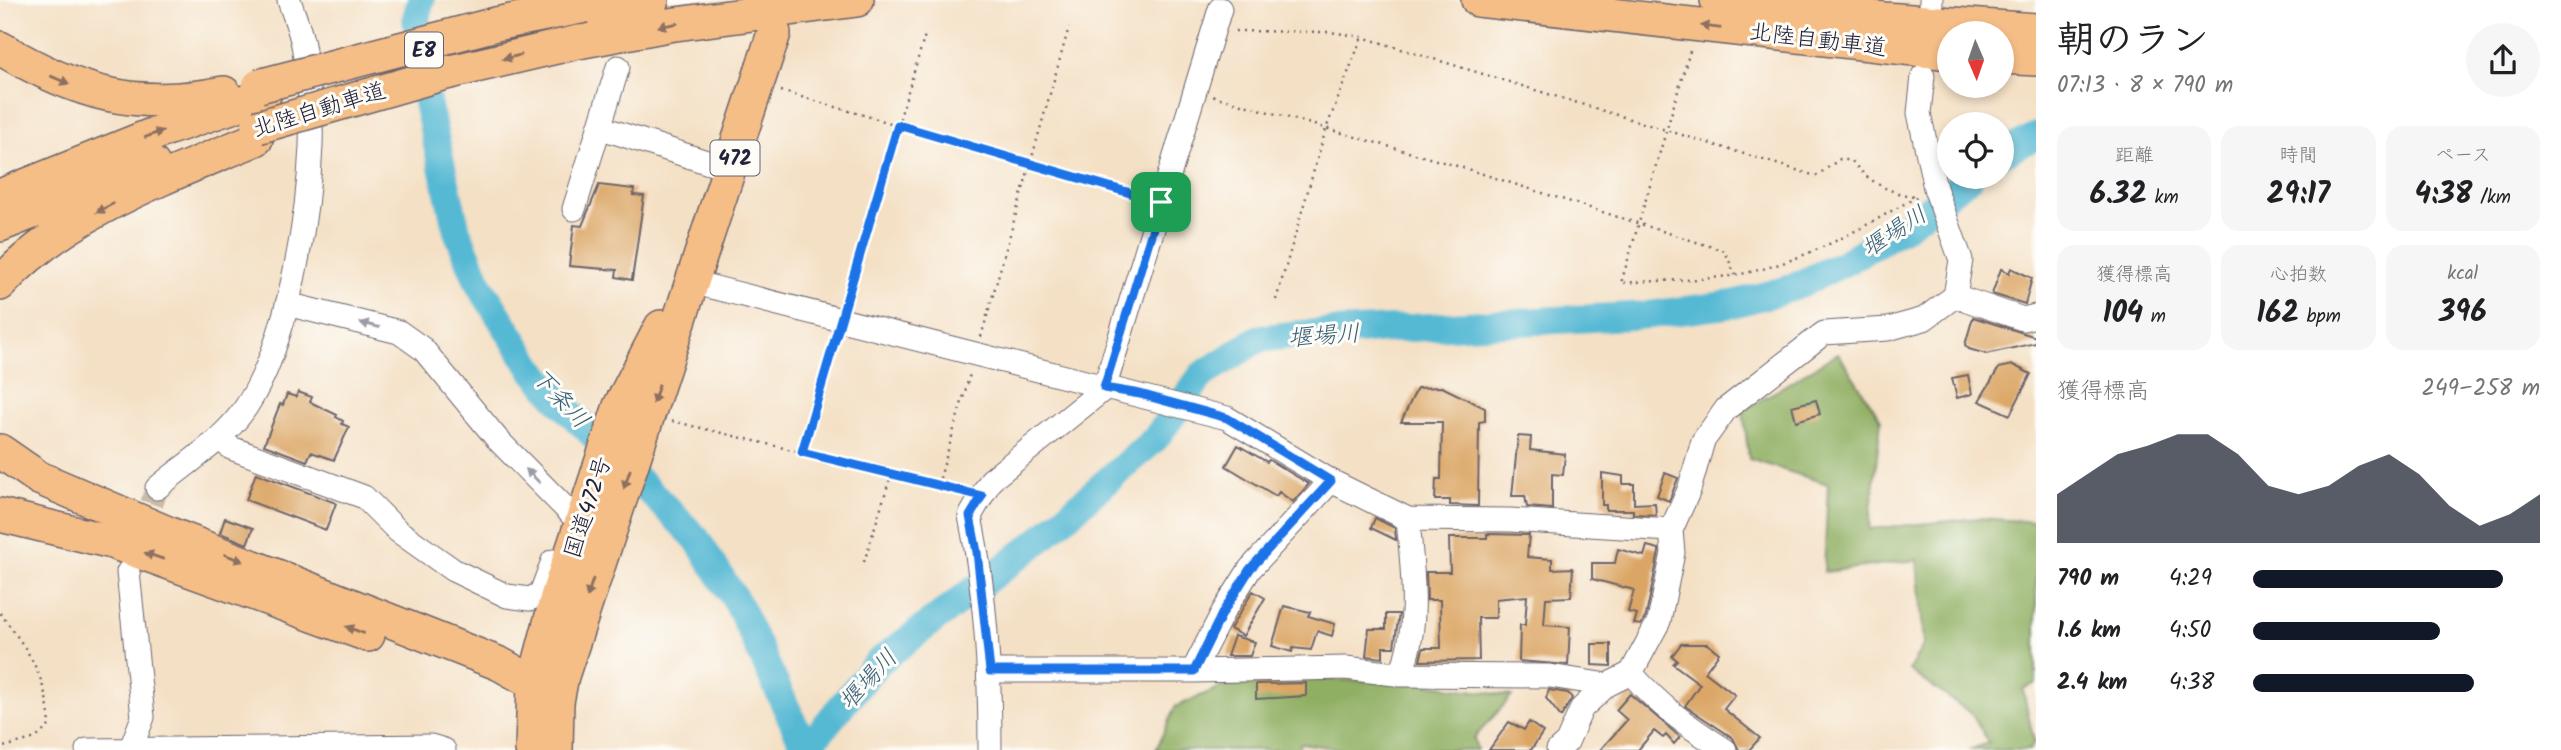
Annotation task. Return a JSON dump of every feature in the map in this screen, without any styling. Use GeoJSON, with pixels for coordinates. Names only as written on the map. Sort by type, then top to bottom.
{"type":"FeatureCollection","features":[{"type":"Feature","properties":{"kind":"highway"},"geometry":{"type":"LineString","coordinates":[[583,20],[643,0]]}},
{"type":"Feature","properties":{"kind":"highway","name":"北陸自動車道"},"geometry":{"type":"LineString","coordinates":[[0,196],[169,128],[371,93],[583,20],[652,0]]}},
{"type":"Feature","properties":{"kind":"highway","name":"北陸自動車道"},"geometry":{"type":"LineString","coordinates":[[0,225],[259,112],[425,50],[583,20],[682,23],[857,0]]}},
{"type":"Feature","properties":{"kind":"highway","name":"北陸自動車道"},"geometry":{"type":"LineString","coordinates":[[1478,0],[1937,52]]}},
{"type":"Feature","properties":{"kind":"highway","name":"北陸自動車道"},"geometry":{"type":"LineString","coordinates":[[1717,0],[1884,19],[2036,30]]}},
{"type":"Feature","properties":{"kind":"highway","name":"国道472号"},"geometry":{"type":"LineString","coordinates":[[532,750],[570,560],[594,516],[637,419],[692,282],[774,33]]}},
{"type":"Feature","properties":{"kind":"highway"},"geometry":{"type":"LineString","coordinates":[[0,48],[75,87],[129,100],[186,100],[259,112]]}},
{"type":"Feature","properties":{"kind":"highway"},"geometry":{"type":"LineString","coordinates":[[2014,58],[2036,59]]}},
{"type":"Feature","properties":{"kind":"highway"},"geometry":{"type":"LineString","coordinates":[[0,284],[31,255],[259,112]]}},
{"type":"Feature","properties":{"kind":"highway"},"geometry":{"type":"LineString","coordinates":[[0,451],[39,478],[170,534],[500,664],[541,696]]}},
{"type":"Feature","properties":{"kind":"highway"},"geometry":{"type":"LineString","coordinates":[[0,482],[170,534]]}},
{"type":"Feature","properties":{"kind":"highway"},"geometry":{"type":"LineString","coordinates":[[0,502],[541,696]]}},
{"type":"Feature","properties":{"kind":"highway"},"geometry":{"type":"LineString","coordinates":[[0,515],[112,542]]}},
{"type":"Feature","properties":{"kind":"highway","name":"国道472号"},"geometry":{"type":"LineString","coordinates":[[541,696],[562,676],[594,516]]}},
{"type":"Feature","properties":{"kind":"highway","name":"国道472号"},"geometry":{"type":"LineString","coordinates":[[541,696],[556,750]]}},
{"type":"Feature","properties":{"kind":"street"},"geometry":{"type":"LineString","coordinates":[[157,488],[204,448],[221,440],[247,405],[271,352],[286,303],[298,252],[311,145],[304,48],[289,0]]}},
{"type":"Feature","properties":{"kind":"street"},"geometry":{"type":"LineString","coordinates":[[990,750],[990,671],[977,552],[970,516],[990,481],[1104,388],[1217,20]]}},
{"type":"Feature","properties":{"kind":"street"},"geometry":{"type":"LineString","coordinates":[[574,209],[618,67]]}},
{"type":"Feature","properties":{"kind":"street"},"geometry":{"type":"LineString","coordinates":[[1559,750],[1567,741],[1582,708],[1608,685],[1631,673],[1659,621],[1673,553],[1671,530],[1689,490],[1703,441],[1736,402],[1824,333],[1888,329],[1924,319],[1955,296],[1961,260],[1951,227],[1930,189],[1919,113],[1923,76]]}},
{"type":"Feature","properties":{"kind":"street"},"geometry":{"type":"LineString","coordinates":[[599,127],[731,170]]}},
{"type":"Feature","properties":{"kind":"street"},"geometry":{"type":"LineString","coordinates":[[692,282],[1227,418],[1331,481],[1408,519],[1510,520],[1671,530]]}},
{"type":"Feature","properties":{"kind":"street"},"geometry":{"type":"LineString","coordinates":[[1955,296],[2023,319],[2036,316]]}},
{"type":"Feature","properties":{"kind":"street"},"geometry":{"type":"LineString","coordinates":[[286,303],[399,332],[423,349],[498,440],[594,516]]}},
{"type":"Feature","properties":{"kind":"street"},"geometry":{"type":"LineString","coordinates":[[221,440],[231,448],[364,497],[398,531],[453,570],[507,596],[530,599],[541,593],[556,555],[570,560]]}},
{"type":"Feature","properties":{"kind":"street"},"geometry":{"type":"LineString","coordinates":[[1194,671],[1223,612],[1250,569],[1331,481]]}},
{"type":"Feature","properties":{"kind":"street"},"geometry":{"type":"LineString","coordinates":[[1400,675],[1407,658],[1414,597],[1408,519]]}},
{"type":"Feature","properties":{"kind":"street"},"geometry":{"type":"LineString","coordinates":[[128,572],[144,716],[131,748]]}},
{"type":"Feature","properties":{"kind":"street"},"geometry":{"type":"LineString","coordinates":[[990,671],[1346,668],[1400,675],[1550,676],[1608,685]]}},
{"type":"Feature","properties":{"kind":"street"},"geometry":{"type":"LineString","coordinates":[[1631,673],[1653,700],[1677,720],[1725,750]]}},
{"type":"Feature","properties":{"kind":"street"},"geometry":{"type":"LineString","coordinates":[[86,750],[418,746],[444,750]]}},
{"type":"Feature","properties":{"kind":"path"},"geometry":{"type":"LineString","coordinates":[[1217,20],[1362,37],[1816,176],[1840,159],[1852,161],[1863,176],[1903,195],[1930,189]]}},
{"type":"Feature","properties":{"kind":"path"},"geometry":{"type":"LineString","coordinates":[[938,485],[1069,27]]}},
{"type":"Feature","properties":{"kind":"path"},"geometry":{"type":"LineString","coordinates":[[802,452],[839,319],[925,35]]}},
{"type":"Feature","properties":{"kind":"path"},"geometry":{"type":"LineString","coordinates":[[1276,300],[1326,130],[1362,37]]}},
{"type":"Feature","properties":{"kind":"path"},"geometry":{"type":"LineString","coordinates":[[1690,51],[1621,283],[1735,275],[1788,261],[1834,242],[1930,189]]}},
{"type":"Feature","properties":{"kind":"path"},"geometry":{"type":"LineString","coordinates":[[758,85],[1161,202]]}},
{"type":"Feature","properties":{"kind":"path"},"geometry":{"type":"LineString","coordinates":[[1195,90],[1464,168],[1725,251],[1735,275]]}},
{"type":"Feature","properties":{"kind":"path"},"geometry":{"type":"LineString","coordinates":[[637,419],[802,452],[982,496]]}},
{"type":"Feature","properties":{"kind":"path"},"geometry":{"type":"LineString","coordinates":[[864,562],[892,474]]}},
{"type":"Feature","properties":{"kind":"path"},"geometry":{"type":"LineString","coordinates":[[0,613],[23,644],[47,692],[50,725],[36,738],[0,748]]}},
{"type":"Feature","properties":{"kind":"green space"},"geometry":{"type":"Polygon","coordinates":[[[1838,353],[1881,420],[1869,529],[1979,518],[2036,522],[2036,683],[2023,689],[2034,742],[2030,750],[1968,750],[1989,743],[1972,714],[1909,670],[1924,644],[1917,560],[1824,572],[1828,484],[1749,459],[1743,411],[1838,353]]]}},
{"type":"Feature","properties":{"kind":"green space"},"geometry":{"type":"Polygon","coordinates":[[[1303,679],[1410,682],[1512,696],[1474,738],[1477,750],[1346,750],[1300,743],[1300,750],[1156,750],[1175,707],[1221,687],[1303,679]]]}},
{"type":"Feature","properties":{"kind":"building"},"geometry":{"type":"Polygon","coordinates":[[[599,185],[634,189],[633,195],[644,196],[632,280],[616,277],[617,270],[569,266],[574,225],[582,226],[599,185]]]}},
{"type":"Feature","properties":{"kind":"building"},"geometry":{"type":"Polygon","coordinates":[[[2011,268],[2032,278],[2025,304],[1992,294],[2001,269],[2009,273],[2011,268]]]}},
{"type":"Feature","properties":{"kind":"building"},"geometry":{"type":"Polygon","coordinates":[[[1973,317],[2036,337],[2036,343],[1986,354],[1969,349],[1965,345],[1973,317]]]}},
{"type":"Feature","properties":{"kind":"building"},"geometry":{"type":"Polygon","coordinates":[[[2013,365],[2031,374],[2010,415],[1979,401],[1999,368],[2013,365]]]}},
{"type":"Feature","properties":{"kind":"building"},"geometry":{"type":"Polygon","coordinates":[[[1968,375],[1972,394],[1957,398],[1952,378],[1968,375]]]}},
{"type":"Feature","properties":{"kind":"building"},"geometry":{"type":"Polygon","coordinates":[[[1442,387],[1485,408],[1485,421],[1479,422],[1478,506],[1450,505],[1450,500],[1435,500],[1436,479],[1441,479],[1442,422],[1401,422],[1417,388],[1442,387]]]}},
{"type":"Feature","properties":{"kind":"building"},"geometry":{"type":"Polygon","coordinates":[[[298,392],[312,397],[310,402],[337,415],[336,417],[343,421],[342,424],[349,427],[334,460],[311,452],[307,461],[264,445],[280,404],[283,405],[287,394],[296,397],[298,392]]]}},
{"type":"Feature","properties":{"kind":"building"},"geometry":{"type":"Polygon","coordinates":[[[1816,400],[1820,414],[1796,421],[1792,406],[1816,400]]]}},
{"type":"Feature","properties":{"kind":"building"},"geometry":{"type":"Polygon","coordinates":[[[1518,436],[1531,437],[1530,450],[1565,454],[1563,475],[1552,474],[1552,509],[1527,507],[1525,496],[1512,496],[1518,436]]]}},
{"type":"Feature","properties":{"kind":"building"},"geometry":{"type":"Polygon","coordinates":[[[1238,445],[1309,484],[1293,502],[1279,492],[1276,496],[1226,466],[1238,445]]]}},
{"type":"Feature","properties":{"kind":"building"},"geometry":{"type":"Polygon","coordinates":[[[256,473],[336,503],[326,530],[246,500],[256,473]]]}},
{"type":"Feature","properties":{"kind":"building"},"geometry":{"type":"Polygon","coordinates":[[[1602,473],[1623,476],[1623,484],[1634,484],[1634,504],[1655,503],[1656,515],[1633,514],[1633,510],[1606,510],[1606,505],[1602,505],[1602,473]]]}},
{"type":"Feature","properties":{"kind":"building"},"geometry":{"type":"Polygon","coordinates":[[[1665,473],[1678,478],[1669,501],[1657,496],[1665,473]]]}},
{"type":"Feature","properties":{"kind":"building"},"geometry":{"type":"Polygon","coordinates":[[[225,518],[253,528],[247,544],[220,533],[225,518]]]}},
{"type":"Feature","properties":{"kind":"building"},"geometry":{"type":"Polygon","coordinates":[[[1375,518],[1395,528],[1396,540],[1371,528],[1375,518]]]}},
{"type":"Feature","properties":{"kind":"building"},"geometry":{"type":"Polygon","coordinates":[[[1487,534],[1529,535],[1527,557],[1552,559],[1552,569],[1573,568],[1571,597],[1546,598],[1544,625],[1570,627],[1568,665],[1519,661],[1520,625],[1525,625],[1527,596],[1496,599],[1496,618],[1478,618],[1479,660],[1420,661],[1423,648],[1441,648],[1440,600],[1427,600],[1426,572],[1450,572],[1449,538],[1487,538],[1487,534]]]}},
{"type":"Feature","properties":{"kind":"building"},"geometry":{"type":"Polygon","coordinates":[[[1647,546],[1659,549],[1659,552],[1646,616],[1641,625],[1634,624],[1637,614],[1628,612],[1634,590],[1592,579],[1592,563],[1615,563],[1618,549],[1644,556],[1647,546]]]}},
{"type":"Feature","properties":{"kind":"building"},"geometry":{"type":"Polygon","coordinates":[[[1253,591],[1265,598],[1243,636],[1230,629],[1253,591]]]}},
{"type":"Feature","properties":{"kind":"building"},"geometry":{"type":"Polygon","coordinates":[[[1284,606],[1310,612],[1308,616],[1335,624],[1332,636],[1317,631],[1311,650],[1293,648],[1292,652],[1272,646],[1284,606]]]}},
{"type":"Feature","properties":{"kind":"building"},"geometry":{"type":"Polygon","coordinates":[[[1386,614],[1399,614],[1394,647],[1383,647],[1383,658],[1366,656],[1369,629],[1386,629],[1386,614]]]}},
{"type":"Feature","properties":{"kind":"building"},"geometry":{"type":"Polygon","coordinates":[[[1234,636],[1255,642],[1250,656],[1227,656],[1234,636]]]}},
{"type":"Feature","properties":{"kind":"building"},"geometry":{"type":"Polygon","coordinates":[[[1592,644],[1611,644],[1611,666],[1592,665],[1592,644]]]}},
{"type":"Feature","properties":{"kind":"building"},"geometry":{"type":"Polygon","coordinates":[[[1681,644],[1707,644],[1719,653],[1705,672],[1735,695],[1724,709],[1760,738],[1749,750],[1739,750],[1733,738],[1685,706],[1700,684],[1673,664],[1677,660],[1672,656],[1681,644]]]}},
{"type":"Feature","properties":{"kind":"building"},"geometry":{"type":"Polygon","coordinates":[[[1306,683],[1306,696],[1256,699],[1256,684],[1306,683]]]}},
{"type":"Feature","properties":{"kind":"building"},"geometry":{"type":"Polygon","coordinates":[[[1549,690],[1568,693],[1572,698],[1561,717],[1546,698],[1549,690]]]}},
{"type":"Feature","properties":{"kind":"building"},"geometry":{"type":"Polygon","coordinates":[[[1630,694],[1680,737],[1674,744],[1666,735],[1663,738],[1654,731],[1638,750],[1600,750],[1627,720],[1616,710],[1630,694]]]}},
{"type":"Feature","properties":{"kind":"building"},"geometry":{"type":"Polygon","coordinates":[[[1509,722],[1524,730],[1529,722],[1543,732],[1531,750],[1489,750],[1509,722]]]}},
{"type":"Feature","properties":{"kind":"waterway","name":"下条川"},"geometry":{"type":"LineString","coordinates":[[421,0],[416,18],[426,98],[457,231],[480,286],[533,370],[564,406],[696,538],[738,604],[806,750]]}},
{"type":"Feature","properties":{"kind":"waterway","name":"堰場川"},"geometry":{"type":"LineString","coordinates":[[2014,148],[2036,136]]}},
{"type":"Feature","properties":{"kind":"waterway","name":"堰場川"},"geometry":{"type":"LineString","coordinates":[[806,749],[877,663],[1036,543],[1155,439],[1202,375],[1258,339],[1300,334],[1649,315],[1733,304],[1792,288],[1846,262],[1909,224],[1954,189]]}},
{"type":"Feature","properties":{"kind":"tunnel"},"geometry":{"type":"LineString","coordinates":[[141,536],[157,488]]}},
{"type":"Feature","properties":{"kind":"route"},"geometry":{"type":"LineString","coordinates":[[898,125],[1161,202],[1104,388],[1140,394],[1227,418],[1331,481],[1250,569],[1223,612],[1194,671],[990,671],[977,552],[970,516],[982,496],[802,452],[898,125]]}}]}
